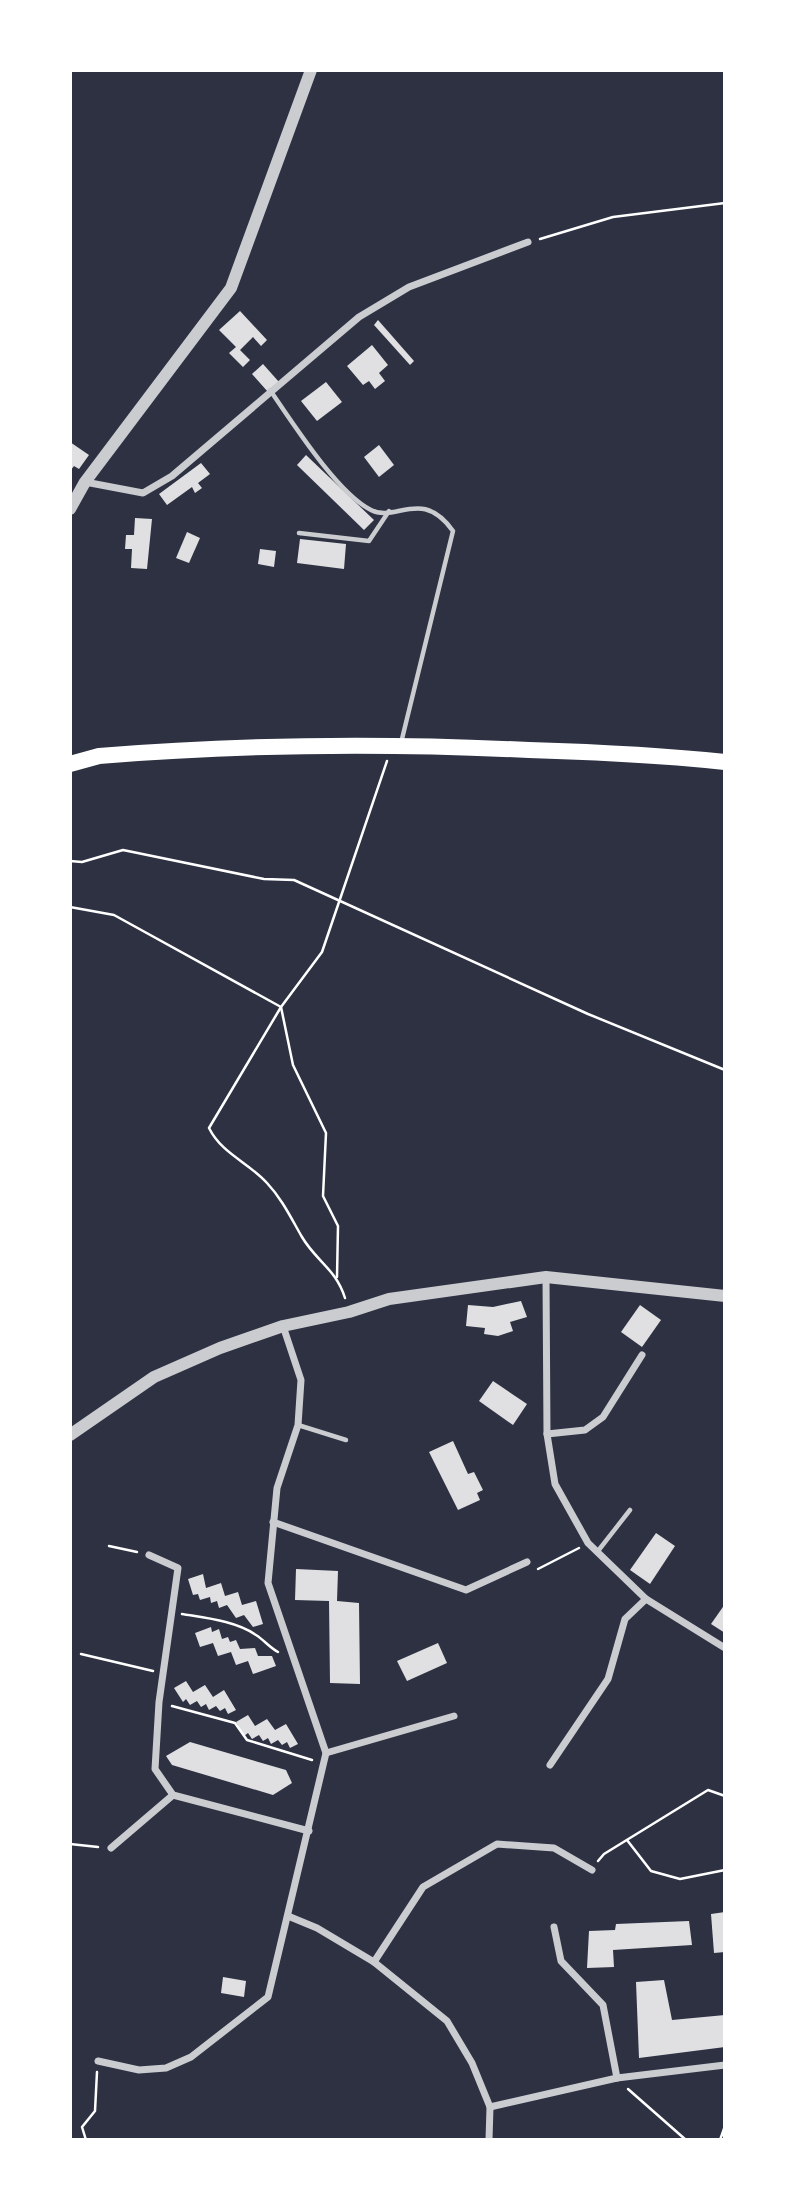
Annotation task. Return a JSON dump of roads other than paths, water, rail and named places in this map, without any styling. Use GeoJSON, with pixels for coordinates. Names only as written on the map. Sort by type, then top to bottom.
{"type":"FeatureCollection","features":[{"type":"Feature","properties":{"kind":"main road"},"geometry":{"type":"LineString","coordinates":[[70,752],[99,756],[294,744],[396,744],[670,756],[725,762]]}},
{"type":"Feature","properties":{"kind":"main road"},"geometry":{"type":"LineString","coordinates":[[70,764],[99,756]]}},
{"type":"Feature","properties":{"kind":"street"},"geometry":{"type":"LineString","coordinates":[[70,509],[85,482],[231,288],[311,70]]}},
{"type":"Feature","properties":{"kind":"street"},"geometry":{"type":"LineString","coordinates":[[85,482],[143,493],[172,476],[359,317],[409,287],[528,242]]}},
{"type":"Feature","properties":{"kind":"street"},"geometry":{"type":"LineString","coordinates":[[70,1435],[153,1377],[220,1348],[283,1326],[349,1312],[389,1299],[546,1277],[725,1296]]}},
{"type":"Feature","properties":{"kind":"street"},"geometry":{"type":"LineString","coordinates":[[546,1277],[547,1434],[555,1484],[588,1543],[597,1552],[646,1599],[725,1648]]}},
{"type":"Feature","properties":{"kind":"street"},"geometry":{"type":"LineString","coordinates":[[98,2061],[139,2070],[166,2067],[191,2057],[268,1997],[326,1754],[268,1583],[277,1488],[298,1425],[301,1380],[283,1326]]}},
{"type":"Feature","properties":{"kind":"street"},"geometry":{"type":"LineString","coordinates":[[547,1434],[585,1430],[603,1417],[642,1354]]}},
{"type":"Feature","properties":{"kind":"street"},"geometry":{"type":"LineString","coordinates":[[273,1522],[466,1590],[527,1562]]}},
{"type":"Feature","properties":{"kind":"street"},"geometry":{"type":"LineString","coordinates":[[149,1555],[178,1568],[159,1702],[155,1769],[173,1795],[309,1831]]}},
{"type":"Feature","properties":{"kind":"street"},"geometry":{"type":"LineString","coordinates":[[550,1765],[608,1679],[625,1619],[646,1599]]}},
{"type":"Feature","properties":{"kind":"street"},"geometry":{"type":"LineString","coordinates":[[326,1754],[454,1716]]}},
{"type":"Feature","properties":{"kind":"street"},"geometry":{"type":"LineString","coordinates":[[111,1849],[173,1795]]}},
{"type":"Feature","properties":{"kind":"street"},"geometry":{"type":"LineString","coordinates":[[374,1962],[423,1887],[497,1844],[554,1848],[592,1870]]}},
{"type":"Feature","properties":{"kind":"street"},"geometry":{"type":"LineString","coordinates":[[288,1916],[317,1928],[374,1962],[447,2021],[472,2063],[490,2107],[489,2140]]}},
{"type":"Feature","properties":{"kind":"street"},"geometry":{"type":"LineString","coordinates":[[554,1927],[561,1961],[603,2006],[617,2078]]}},
{"type":"Feature","properties":{"kind":"street"},"geometry":{"type":"LineString","coordinates":[[490,2107],[617,2078],[725,2065]]}},
{"type":"Feature","properties":{"kind":"lane"},"geometry":{"type":"LineString","coordinates":[[270,390],[323,462],[356,499],[373,511],[407,508],[433,512],[443,518],[453,535],[396,744]]}},
{"type":"Feature","properties":{"kind":"lane"},"geometry":{"type":"LineString","coordinates":[[299,533],[369,541],[389,510]]}},
{"type":"Feature","properties":{"kind":"lane"},"geometry":{"type":"LineString","coordinates":[[298,1425],[346,1440]]}},
{"type":"Feature","properties":{"kind":"lane"},"geometry":{"type":"LineString","coordinates":[[597,1552],[631,1510]]}}]}
